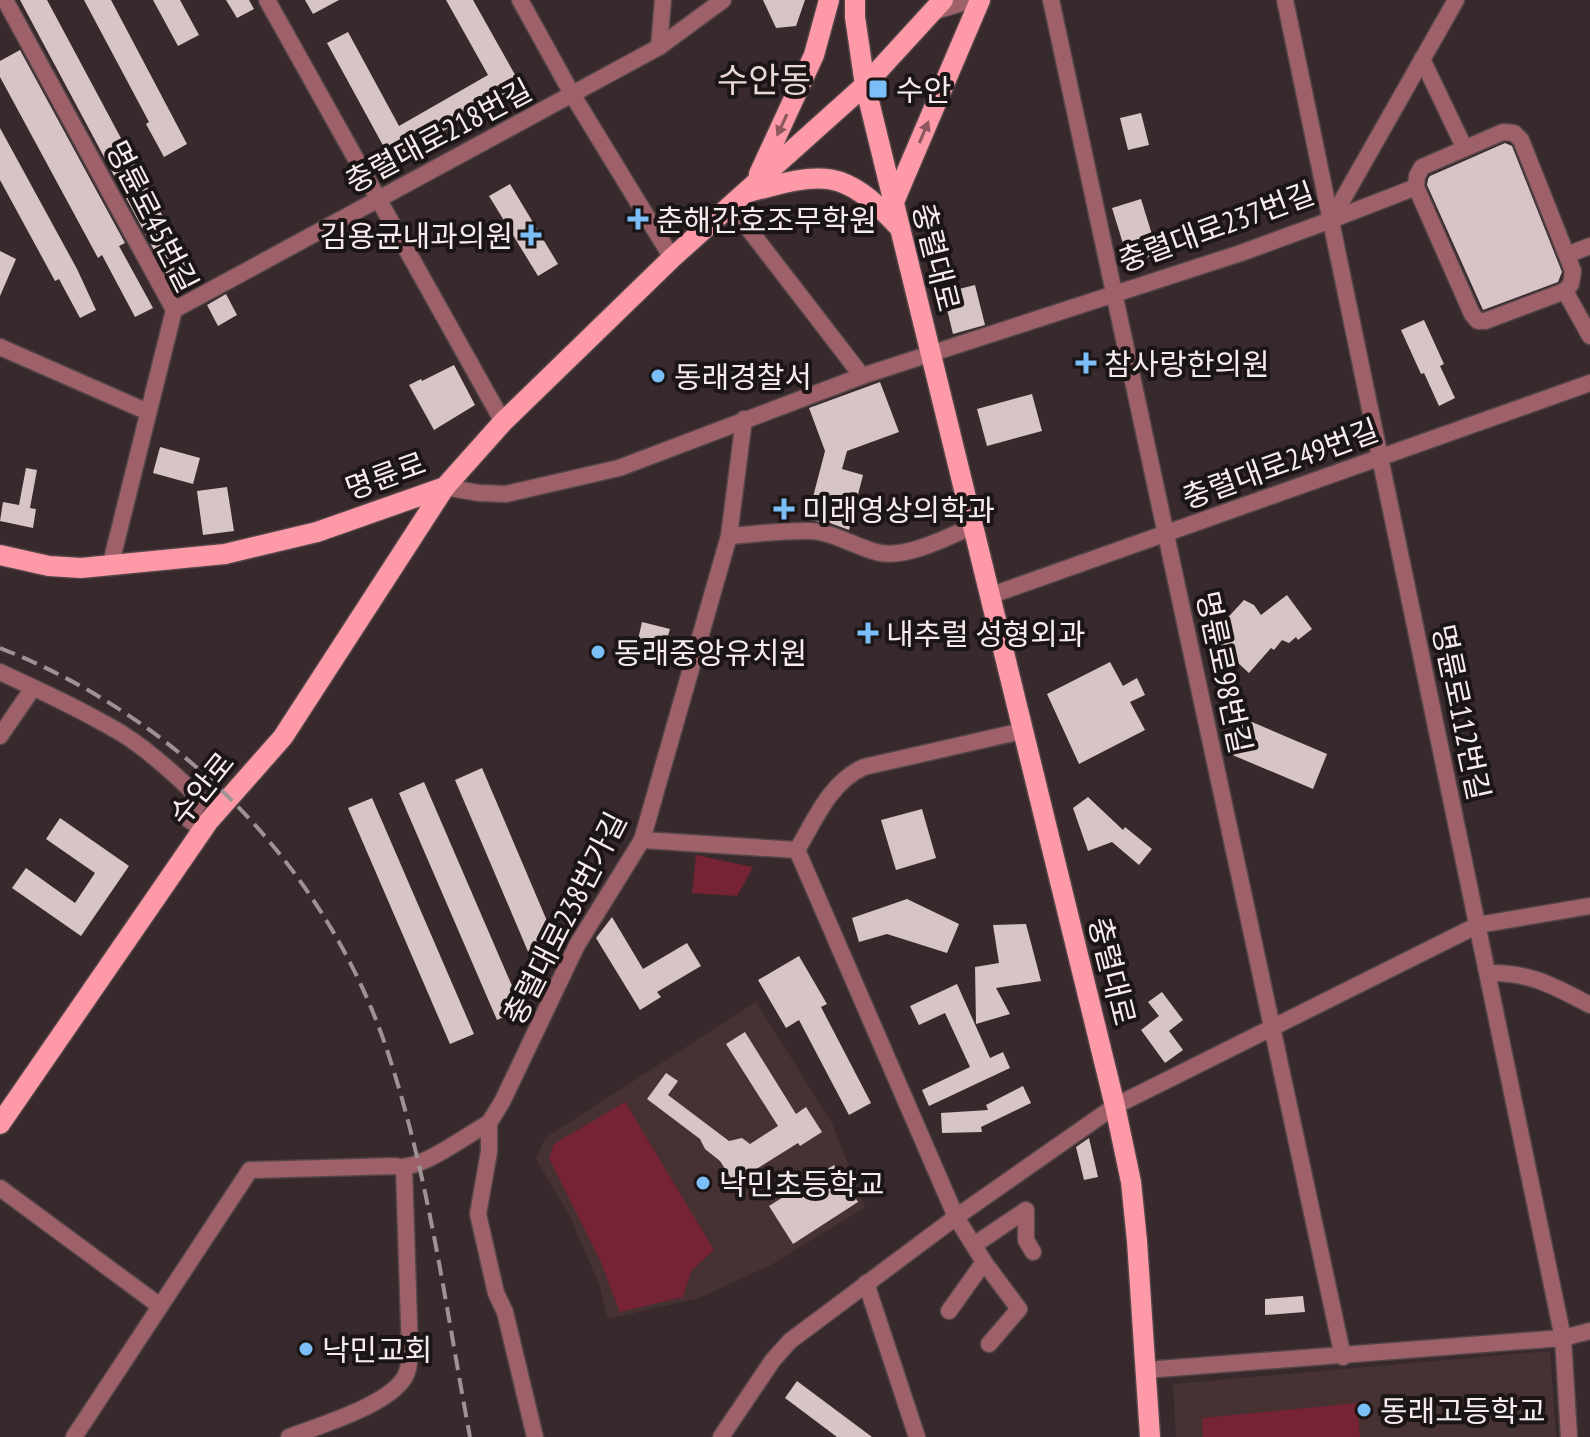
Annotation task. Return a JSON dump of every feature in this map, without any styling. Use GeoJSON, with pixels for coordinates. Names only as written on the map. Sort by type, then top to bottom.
{"type":"FeatureCollection","features":[{"type":"Feature","properties":{"kind":"main road"},"geometry":{"type":"LineString","coordinates":[[743,194],[814,55],[829,0]]}},
{"type":"Feature","properties":{"kind":"main road","name":"충렬대로"},"geometry":{"type":"LineString","coordinates":[[855,0],[865,85],[1131,1182],[1150,1437]]}},
{"type":"Feature","properties":{"kind":"main road"},"geometry":{"type":"LineString","coordinates":[[893,204],[980,0]]}},
{"type":"Feature","properties":{"kind":"main road","name":"명륜로"},"geometry":{"type":"LineString","coordinates":[[0,555],[49,566],[110,567],[225,554],[317,532],[445,487],[503,422],[672,258],[865,85],[937,6]]}},
{"type":"Feature","properties":{"kind":"main road"},"geometry":{"type":"LineString","coordinates":[[743,194],[800,178],[825,178],[869,196],[899,226]]}},
{"type":"Feature","properties":{"kind":"main road","name":"수안로"},"geometry":{"type":"LineString","coordinates":[[0,1124],[203,829],[283,737],[445,487]]}},
{"type":"Feature","properties":{"kind":"street","name":"명륜로45번길"},"geometry":{"type":"LineString","coordinates":[[5,0],[174,310],[110,567]]}},
{"type":"Feature","properties":{"kind":"street"},"geometry":{"type":"LineString","coordinates":[[267,0],[503,422]]}},
{"type":"Feature","properties":{"kind":"street"},"geometry":{"type":"LineString","coordinates":[[520,0],[572,94],[672,258]]}},
{"type":"Feature","properties":{"kind":"street"},"geometry":{"type":"LineString","coordinates":[[659,47],[663,0]]}},
{"type":"Feature","properties":{"kind":"street","name":"충렬대로218번길"},"geometry":{"type":"LineString","coordinates":[[174,310],[659,47],[723,0]]}},
{"type":"Feature","properties":{"kind":"street"},"geometry":{"type":"LineString","coordinates":[[937,6],[972,0]]}},
{"type":"Feature","properties":{"kind":"street","name":"명륜로98번길"},"geometry":{"type":"LineString","coordinates":[[1051,0],[1343,1357]]}},
{"type":"Feature","properties":{"kind":"street","name":"명륜로112번길"},"geometry":{"type":"LineString","coordinates":[[1285,0],[1563,1338],[1569,1437]]}},
{"type":"Feature","properties":{"kind":"street","name":"충렬대로237번길"},"geometry":{"type":"LineString","coordinates":[[445,487],[506,494],[619,468],[862,376],[1331,220],[1456,0]]}},
{"type":"Feature","properties":{"kind":"street"},"geometry":{"type":"LineString","coordinates":[[1422,59],[1464,147]]}},
{"type":"Feature","properties":{"kind":"street"},"geometry":{"type":"LineString","coordinates":[[1503,132],[1514,133],[1521,140],[1567,255],[1573,271],[1571,284],[1565,291],[1524,308],[1478,321],[1472,314],[1416,187],[1422,167],[1503,132]]}},
{"type":"Feature","properties":{"kind":"street"},"geometry":{"type":"LineString","coordinates":[[1331,220],[1416,187]]}},
{"type":"Feature","properties":{"kind":"street"},"geometry":{"type":"LineString","coordinates":[[743,194],[862,376]]}},
{"type":"Feature","properties":{"kind":"street"},"geometry":{"type":"LineString","coordinates":[[1567,255],[1590,246]]}},
{"type":"Feature","properties":{"kind":"street"},"geometry":{"type":"LineString","coordinates":[[1565,291],[1590,336]]}},
{"type":"Feature","properties":{"kind":"street"},"geometry":{"type":"LineString","coordinates":[[0,347],[148,412]]}},
{"type":"Feature","properties":{"kind":"street","name":"충렬대로249번길"},"geometry":{"type":"LineString","coordinates":[[989,596],[1590,383]]}},
{"type":"Feature","properties":{"kind":"street","name":"충렬대로238번가길"},"geometry":{"type":"LineString","coordinates":[[535,1437],[478,1214],[489,1152],[489,1123],[577,945],[642,840],[729,536],[744,419]]}},
{"type":"Feature","properties":{"kind":"street"},"geometry":{"type":"LineString","coordinates":[[729,536],[812,531],[879,553],[907,551],[971,527]]}},
{"type":"Feature","properties":{"kind":"street"},"geometry":{"type":"LineString","coordinates":[[0,672],[123,734],[177,776],[201,800],[188,819],[203,829]]}},
{"type":"Feature","properties":{"kind":"street"},"geometry":{"type":"LineString","coordinates":[[0,736],[33,688]]}},
{"type":"Feature","properties":{"kind":"street"},"geometry":{"type":"LineString","coordinates":[[797,850],[833,790],[848,774],[864,767],[1022,731]]}},
{"type":"Feature","properties":{"kind":"street"},"geometry":{"type":"LineString","coordinates":[[642,840],[797,850]]}},
{"type":"Feature","properties":{"kind":"street"},"geometry":{"type":"LineString","coordinates":[[797,850],[956,1217],[1019,1309],[989,1344]]}},
{"type":"Feature","properties":{"kind":"street"},"geometry":{"type":"LineString","coordinates":[[721,1437],[773,1360],[790,1341],[956,1217],[1115,1106],[1478,925],[1590,906]]}},
{"type":"Feature","properties":{"kind":"street"},"geometry":{"type":"LineString","coordinates":[[1488,973],[1510,972],[1547,982],[1590,1005]]}},
{"type":"Feature","properties":{"kind":"street"},"geometry":{"type":"LineString","coordinates":[[74,1437],[250,1170],[404,1168],[430,1159],[489,1123]]}},
{"type":"Feature","properties":{"kind":"street"},"geometry":{"type":"LineString","coordinates":[[289,1437],[370,1406],[407,1374],[410,1354],[404,1168]]}},
{"type":"Feature","properties":{"kind":"street"},"geometry":{"type":"LineString","coordinates":[[0,1188],[160,1306]]}},
{"type":"Feature","properties":{"kind":"street"},"geometry":{"type":"LineString","coordinates":[[974,1245],[1026,1210],[1026,1240],[1033,1252]]}},
{"type":"Feature","properties":{"kind":"street"},"geometry":{"type":"LineString","coordinates":[[949,1311],[984,1262]]}},
{"type":"Feature","properties":{"kind":"street"},"geometry":{"type":"LineString","coordinates":[[866,1283],[917,1437]]}},
{"type":"Feature","properties":{"kind":"street"},"geometry":{"type":"LineString","coordinates":[[1145,1370],[1563,1338],[1590,1331]]}},
{"type":"Feature","properties":{"kind":"shaded area"},"geometry":{"type":"Polygon","coordinates":[[[696,855],[753,867],[737,896],[692,893],[696,855]]]}},
{"type":"Feature","properties":{"kind":"shaded area","name":"낙민초등학교"},"geometry":{"type":"Polygon","coordinates":[[[756,1002],[832,1123],[865,1207],[771,1265],[699,1298],[608,1319],[600,1287],[570,1216],[536,1159],[545,1138],[756,1002]]]}},
{"type":"Feature","properties":{"kind":"shaded area"},"geometry":{"type":"Polygon","coordinates":[[[625,1102],[714,1250],[691,1271],[683,1297],[620,1312],[600,1260],[549,1158],[554,1144],[625,1102]]]}},
{"type":"Feature","properties":{"kind":"shaded area","name":"동래고등학교"},"geometry":{"type":"Polygon","coordinates":[[[1550,1351],[1556,1437],[1176,1437],[1173,1384],[1550,1351]]]}},
{"type":"Feature","properties":{"kind":"shaded area"},"geometry":{"type":"Polygon","coordinates":[[[1357,1403],[1360,1437],[1203,1437],[1202,1418],[1357,1403]]]}},
{"type":"Feature","properties":{"kind":"building"},"geometry":{"type":"Polygon","coordinates":[[[20,0],[47,0],[199,284],[178,295],[20,0]]]}},
{"type":"Feature","properties":{"kind":"building"},"geometry":{"type":"Polygon","coordinates":[[[84,0],[111,0],[187,144],[164,157],[146,124],[149,122],[84,0]]]}},
{"type":"Feature","properties":{"kind":"building"},"geometry":{"type":"Polygon","coordinates":[[[153,0],[180,0],[199,35],[178,46],[153,0]]]}},
{"type":"Feature","properties":{"kind":"building"},"geometry":{"type":"Polygon","coordinates":[[[226,0],[249,0],[254,9],[237,18],[226,0]]]}},
{"type":"Feature","properties":{"kind":"building"},"geometry":{"type":"Polygon","coordinates":[[[305,0],[339,0],[313,14],[305,0]]]}},
{"type":"Feature","properties":{"kind":"building"},"geometry":{"type":"Polygon","coordinates":[[[446,0],[473,0],[522,87],[391,160],[327,43],[348,32],[399,126],[488,75],[446,0]]]}},
{"type":"Feature","properties":{"kind":"building"},"geometry":{"type":"Polygon","coordinates":[[[763,0],[805,0],[796,26],[776,28],[763,0]]]}},
{"type":"Feature","properties":{"kind":"building"},"geometry":{"type":"Polygon","coordinates":[[[20,50],[125,243],[119,246],[153,308],[135,317],[102,255],[98,258],[0,77],[0,61],[20,50]]]}},
{"type":"Feature","properties":{"kind":"building"},"geometry":{"type":"Polygon","coordinates":[[[1141,113],[1149,145],[1128,150],[1120,118],[1141,113]]]}},
{"type":"Feature","properties":{"kind":"building"},"geometry":{"type":"Polygon","coordinates":[[[0,128],[96,310],[80,318],[59,279],[55,281],[0,180],[0,128]]]}},
{"type":"Feature","properties":{"kind":"building"},"geometry":{"type":"Polygon","coordinates":[[[1505,143],[1512,146],[1562,272],[1558,282],[1483,310],[1427,185],[1430,176],[1505,143]]]}},
{"type":"Feature","properties":{"kind":"building"},"geometry":{"type":"Polygon","coordinates":[[[510,184],[558,264],[538,276],[489,196],[510,184]]]}},
{"type":"Feature","properties":{"kind":"building"},"geometry":{"type":"Polygon","coordinates":[[[1141,199],[1158,254],[1129,263],[1112,208],[1141,199]]]}},
{"type":"Feature","properties":{"kind":"building"},"geometry":{"type":"Polygon","coordinates":[[[0,251],[16,259],[0,296],[0,251]]]}},
{"type":"Feature","properties":{"kind":"building"},"geometry":{"type":"Polygon","coordinates":[[[975,285],[985,325],[953,334],[943,293],[975,285]]]}},
{"type":"Feature","properties":{"kind":"building"},"geometry":{"type":"Polygon","coordinates":[[[226,294],[237,315],[218,326],[207,305],[226,294]]]}},
{"type":"Feature","properties":{"kind":"building"},"geometry":{"type":"Polygon","coordinates":[[[1424,320],[1455,398],[1439,406],[1401,330],[1424,320]]]}},
{"type":"Feature","properties":{"kind":"building"},"geometry":{"type":"Polygon","coordinates":[[[454,365],[475,405],[434,430],[409,385],[454,365]]]}},
{"type":"Feature","properties":{"kind":"building"},"geometry":{"type":"Polygon","coordinates":[[[880,382],[899,432],[847,451],[842,469],[863,475],[849,530],[830,523],[807,520],[825,451],[809,408],[880,382]]]}},
{"type":"Feature","properties":{"kind":"building"},"geometry":{"type":"Polygon","coordinates":[[[1032,394],[1042,431],[987,446],[977,409],[1032,394]]]}},
{"type":"Feature","properties":{"kind":"building"},"geometry":{"type":"Polygon","coordinates":[[[160,447],[200,458],[193,484],[153,473],[160,447]]]}},
{"type":"Feature","properties":{"kind":"building"},"geometry":{"type":"Polygon","coordinates":[[[26,468],[37,470],[30,508],[36,509],[33,528],[0,521],[3,502],[19,505],[26,468]]]}},
{"type":"Feature","properties":{"kind":"building"},"geometry":{"type":"Polygon","coordinates":[[[227,487],[234,531],[203,535],[197,491],[227,487]]]}},
{"type":"Feature","properties":{"kind":"building"},"geometry":{"type":"Polygon","coordinates":[[[1287,595],[1312,629],[1298,640],[1296,637],[1289,643],[1282,640],[1249,673],[1207,640],[1244,600],[1254,605],[1261,615],[1287,595]]]}},
{"type":"Feature","properties":{"kind":"building"},"geometry":{"type":"Polygon","coordinates":[[[642,622],[670,629],[666,642],[677,645],[673,662],[635,653],[642,622]]]}},
{"type":"Feature","properties":{"kind":"building"},"geometry":{"type":"Polygon","coordinates":[[[1110,662],[1123,686],[1137,678],[1145,695],[1130,702],[1145,730],[1079,764],[1047,694],[1110,662]]]}},
{"type":"Feature","properties":{"kind":"building"},"geometry":{"type":"Polygon","coordinates":[[[1245,719],[1327,754],[1313,789],[1230,754],[1245,719]]]}},
{"type":"Feature","properties":{"kind":"building"},"geometry":{"type":"Polygon","coordinates":[[[482,768],[556,942],[529,954],[455,780],[482,768]]]}},
{"type":"Feature","properties":{"kind":"building"},"geometry":{"type":"Polygon","coordinates":[[[424,782],[522,1009],[497,1020],[399,793],[424,782]]]}},
{"type":"Feature","properties":{"kind":"building"},"geometry":{"type":"Polygon","coordinates":[[[1088,797],[1123,830],[1125,827],[1152,849],[1139,865],[1112,842],[1088,851],[1073,808],[1088,797]]]}},
{"type":"Feature","properties":{"kind":"building"},"geometry":{"type":"Polygon","coordinates":[[[372,798],[474,1034],[450,1044],[348,808],[372,798]]]}},
{"type":"Feature","properties":{"kind":"building"},"geometry":{"type":"Polygon","coordinates":[[[922,809],[936,858],[896,870],[881,820],[922,809]]]}},
{"type":"Feature","properties":{"kind":"building"},"geometry":{"type":"Polygon","coordinates":[[[60,818],[129,866],[81,936],[12,888],[26,868],[75,903],[95,873],[46,839],[60,818]]]}},
{"type":"Feature","properties":{"kind":"building"},"geometry":{"type":"Polygon","coordinates":[[[907,899],[959,924],[947,953],[887,934],[859,942],[852,918],[907,899]]]}},
{"type":"Feature","properties":{"kind":"building"},"geometry":{"type":"Polygon","coordinates":[[[612,917],[643,969],[687,943],[701,966],[657,992],[661,997],[640,1010],[596,938],[612,917]]]}},
{"type":"Feature","properties":{"kind":"building"},"geometry":{"type":"Polygon","coordinates":[[[1026,924],[1041,981],[996,988],[1010,1014],[976,1024],[975,967],[999,963],[993,925],[1026,924]]]}},
{"type":"Feature","properties":{"kind":"building"},"geometry":{"type":"Polygon","coordinates":[[[799,956],[827,1004],[821,1007],[871,1103],[849,1115],[799,1020],[786,1028],[758,980],[799,956]]]}},
{"type":"Feature","properties":{"kind":"building"},"geometry":{"type":"Polygon","coordinates":[[[957,984],[990,1058],[1003,1052],[1010,1068],[929,1106],[922,1090],[970,1067],[945,1013],[919,1025],[910,1006],[957,984]]]}},
{"type":"Feature","properties":{"kind":"building"},"geometry":{"type":"Polygon","coordinates":[[[1162,992],[1183,1020],[1169,1031],[1183,1050],[1165,1063],[1141,1030],[1159,1016],[1148,1002],[1162,992]]]}},
{"type":"Feature","properties":{"kind":"building"},"geometry":{"type":"Polygon","coordinates":[[[745,1032],[796,1114],[806,1107],[822,1132],[800,1146],[798,1143],[734,1183],[700,1139],[647,1099],[666,1073],[678,1081],[668,1095],[729,1141],[742,1138],[750,1144],[778,1126],[726,1044],[745,1032]]]}},
{"type":"Feature","properties":{"kind":"building"},"geometry":{"type":"Polygon","coordinates":[[[1023,1086],[1031,1103],[981,1127],[982,1132],[942,1133],[941,1113],[988,1110],[986,1105],[1023,1086]]]}},
{"type":"Feature","properties":{"kind":"building"},"geometry":{"type":"Polygon","coordinates":[[[1089,1138],[1098,1177],[1084,1180],[1076,1147],[1089,1138]]]}},
{"type":"Feature","properties":{"kind":"building"},"geometry":{"type":"Polygon","coordinates":[[[834,1165],[858,1202],[793,1244],[769,1206],[834,1165]]]}},
{"type":"Feature","properties":{"kind":"building"},"geometry":{"type":"Polygon","coordinates":[[[1303,1296],[1305,1312],[1265,1315],[1265,1299],[1303,1296]]]}},
{"type":"Feature","properties":{"kind":"building"},"geometry":{"type":"Polygon","coordinates":[[[797,1381],[872,1437],[837,1437],[785,1398],[797,1381]]]}},
{"type":"Feature","properties":{"kind":"railway"},"geometry":{"type":"LineString","coordinates":[[0,648],[66,678],[128,715],[186,759],[239,808],[286,862],[327,922],[361,985],[388,1053],[402,1100],[426,1195],[470,1437]]}},
{"type":"Feature","properties":{"kind":"place","name":"수안"},"geometry":{"type":"Point","coordinates":[878,89]}},
{"type":"Feature","properties":{"kind":"place","name":"춘해간호조무학원"},"geometry":{"type":"Point","coordinates":[638,219]}},
{"type":"Feature","properties":{"kind":"place","name":"김용균내과의원"},"geometry":{"type":"Point","coordinates":[531,235]}},
{"type":"Feature","properties":{"kind":"place","name":"참사랑한의원"},"geometry":{"type":"Point","coordinates":[1086,363]}},
{"type":"Feature","properties":{"kind":"place","name":"동래경찰서"},"geometry":{"type":"Point","coordinates":[658,376]}},
{"type":"Feature","properties":{"kind":"place","name":"미래영상의학과"},"geometry":{"type":"Point","coordinates":[784,509]}},
{"type":"Feature","properties":{"kind":"place","name":"내추럴 성형외과"},"geometry":{"type":"Point","coordinates":[868,633]}},
{"type":"Feature","properties":{"kind":"place","name":"동래중앙유치원"},"geometry":{"type":"Point","coordinates":[598,652]}},
{"type":"Feature","properties":{"kind":"place","name":"낙민초등학교"},"geometry":{"type":"Point","coordinates":[703,1183]}},
{"type":"Feature","properties":{"kind":"place","name":"낙민교회"},"geometry":{"type":"Point","coordinates":[306,1349]}},
{"type":"Feature","properties":{"kind":"place","name":"동래고등학교"},"geometry":{"type":"Point","coordinates":[1364,1410]}},
{"type":"Feature","properties":{"kind":"district","name":"수안동"},"geometry":{"type":"Point","coordinates":[764,79]}}]}
